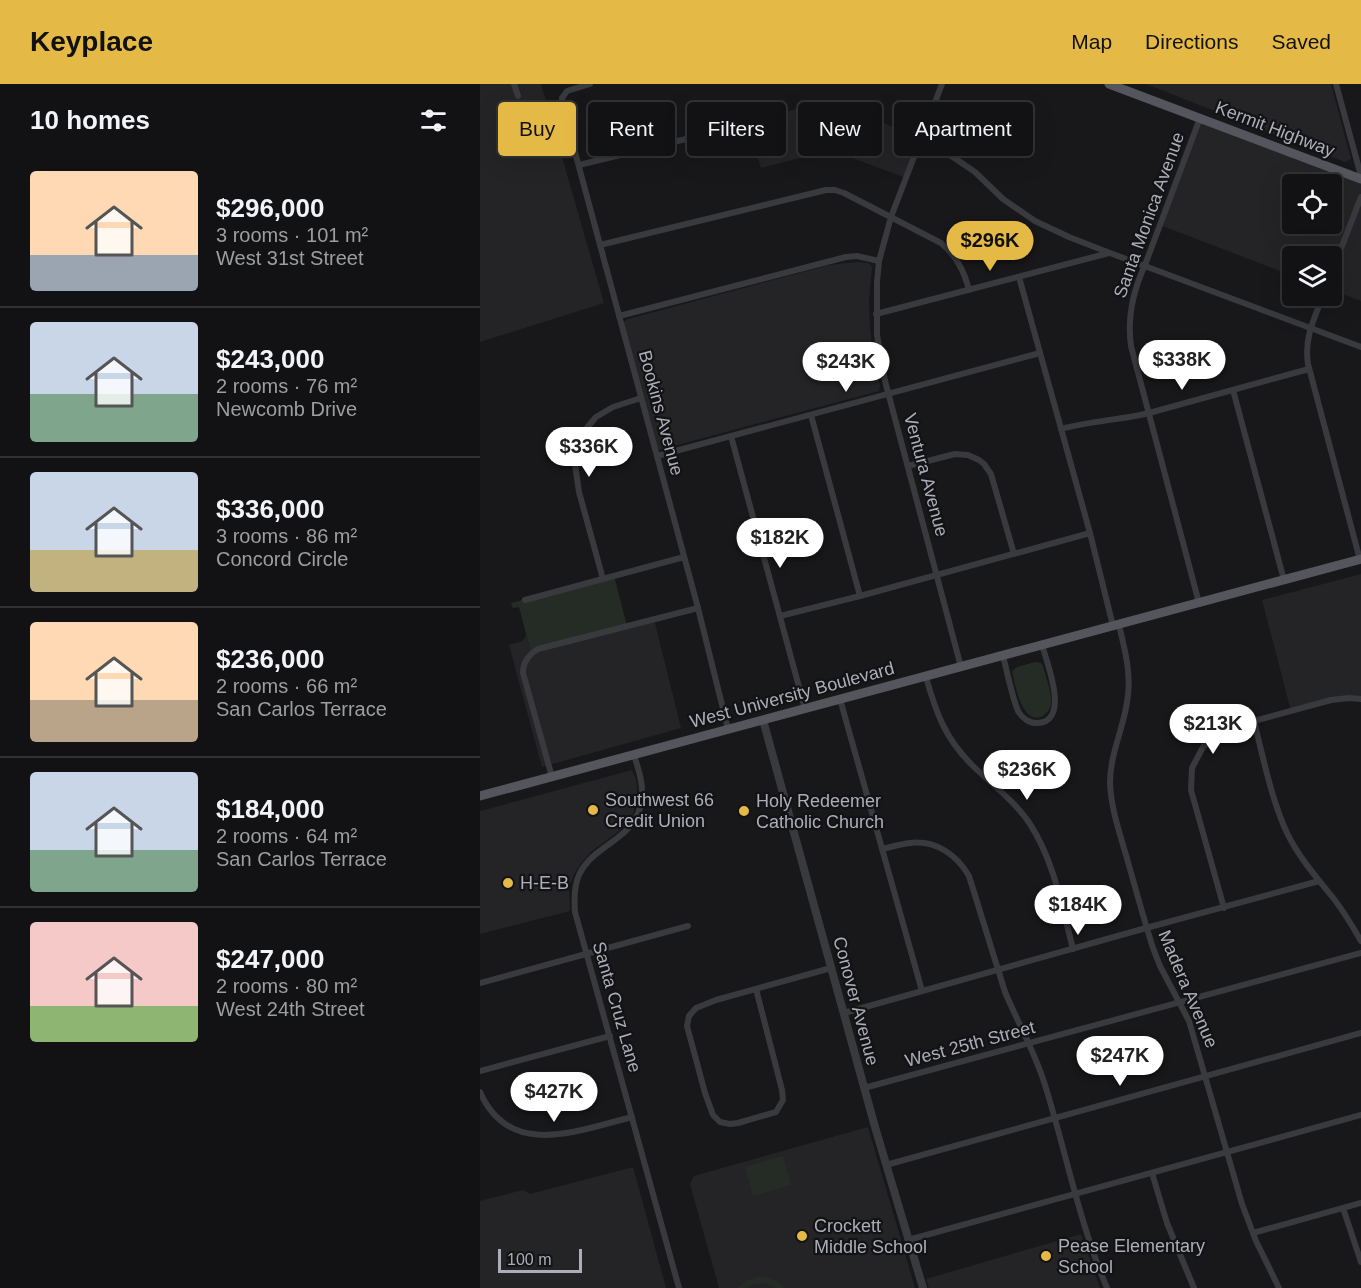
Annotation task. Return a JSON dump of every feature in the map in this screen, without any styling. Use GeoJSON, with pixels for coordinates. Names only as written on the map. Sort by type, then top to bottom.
{"type":"FeatureCollection","features":[{"type":"Feature","properties":{"kind":"main road","name":"Kermit Highway"},"geometry":{"type":"LineString","coordinates":[[1109,84],[1361,177]]}},
{"type":"Feature","properties":{"kind":"main road","name":"West University Boulevard"},"geometry":{"type":"LineString","coordinates":[[480,796],[1360,560]]}},
{"type":"Feature","properties":{"kind":"street"},"geometry":{"type":"LineString","coordinates":[[514,84],[518,96]]}},
{"type":"Feature","properties":{"kind":"street","name":"Bookins Avenue"},"geometry":{"type":"LineString","coordinates":[[590,84],[567,91],[562,98],[563,106],[698,608],[728,729]]}},
{"type":"Feature","properties":{"kind":"street","name":"Ventura Avenue"},"geometry":{"type":"LineString","coordinates":[[935,102],[942,84]]}},
{"type":"Feature","properties":{"kind":"street"},"geometry":{"type":"LineString","coordinates":[[1336,84],[1361,177]]}},
{"type":"Feature","properties":{"kind":"street","name":"Santa Monica Avenue"},"geometry":{"type":"LineString","coordinates":[[1199,603],[1131,346],[1129,323],[1140,277],[1200,118]]}},
{"type":"Feature","properties":{"kind":"street"},"geometry":{"type":"LineString","coordinates":[[579,165],[687,139]]}},
{"type":"Feature","properties":{"kind":"street","name":"Ventura Avenue"},"geometry":{"type":"LineString","coordinates":[[915,156],[891,217],[879,261],[877,334],[889,394],[962,667]]}},
{"type":"Feature","properties":{"kind":"street"},"geometry":{"type":"LineString","coordinates":[[950,156],[975,172],[1003,199],[1035,221],[1069,237],[1361,347]]}},
{"type":"Feature","properties":{"kind":"street"},"geometry":{"type":"LineString","coordinates":[[600,245],[831,190],[844,193],[930,236],[950,250],[963,270],[969,290]]}},
{"type":"Feature","properties":{"kind":"street"},"geometry":{"type":"LineString","coordinates":[[1342,246],[1361,197]]}},
{"type":"Feature","properties":{"kind":"street"},"geometry":{"type":"LineString","coordinates":[[876,314],[1110,253]]}},
{"type":"Feature","properties":{"kind":"street"},"geometry":{"type":"LineString","coordinates":[[620,316],[846,257],[879,261]]}},
{"type":"Feature","properties":{"kind":"street","name":"Madera Avenue"},"geometry":{"type":"LineString","coordinates":[[1019,276],[1127,660],[1129,682],[1126,710],[1112,758],[1111,791],[1115,815],[1146,928],[1160,966],[1192,1028],[1242,1204],[1279,1288]]}},
{"type":"Feature","properties":{"kind":"street"},"geometry":{"type":"LineString","coordinates":[[1319,306],[1311,327],[1306,353],[1360,560]]}},
{"type":"Feature","properties":{"kind":"street"},"geometry":{"type":"LineString","coordinates":[[657,456],[1040,354]]}},
{"type":"Feature","properties":{"kind":"street"},"geometry":{"type":"LineString","coordinates":[[1061,429],[1078,424],[1130,418],[1309,369]]}},
{"type":"Feature","properties":{"kind":"street"},"geometry":{"type":"LineString","coordinates":[[1233,390],[1284,580]]}},
{"type":"Feature","properties":{"kind":"street"},"geometry":{"type":"LineString","coordinates":[[603,579],[579,492],[575,464],[577,450],[585,430],[596,417],[613,407],[641,398]]}},
{"type":"Feature","properties":{"kind":"street"},"geometry":{"type":"LineString","coordinates":[[811,415],[860,596]]}},
{"type":"Feature","properties":{"kind":"street"},"geometry":{"type":"LineString","coordinates":[[731,436],[805,709]]}},
{"type":"Feature","properties":{"kind":"street"},"geometry":{"type":"LineString","coordinates":[[908,466],[956,454],[968,455],[979,460],[988,469],[993,480],[1014,554]]}},
{"type":"Feature","properties":{"kind":"street"},"geometry":{"type":"LineString","coordinates":[[780,616],[1090,533]]}},
{"type":"Feature","properties":{"kind":"street"},"geometry":{"type":"LineString","coordinates":[[525,600],[684,557]]}},
{"type":"Feature","properties":{"kind":"street"},"geometry":{"type":"LineString","coordinates":[[552,777],[523,673],[524,663],[528,656],[538,650],[698,608]]}},
{"type":"Feature","properties":{"kind":"street"},"geometry":{"type":"LineString","coordinates":[[1003,656],[1019,711],[1028,721],[1043,722],[1053,713],[1056,701],[1042,645]]}},
{"type":"Feature","properties":{"kind":"street"},"geometry":{"type":"LineString","coordinates":[[926,676],[934,707],[944,729],[957,748],[1012,802],[1029,822],[1042,845],[1052,870],[1073,950]]}},
{"type":"Feature","properties":{"kind":"street"},"geometry":{"type":"LineString","coordinates":[[840,699],[922,992]]}},
{"type":"Feature","properties":{"kind":"street"},"geometry":{"type":"LineString","coordinates":[[1224,908],[1191,790],[1191,775],[1198,755],[1209,741],[1225,730],[1335,699],[1361,699]]}},
{"type":"Feature","properties":{"kind":"street","name":"Conover Avenue"},"geometry":{"type":"LineString","coordinates":[[764,720],[843,1013],[922,1288]]}},
{"type":"Feature","properties":{"kind":"street"},"geometry":{"type":"LineString","coordinates":[[1254,721],[1268,776],[1290,839],[1354,927],[1361,941]]}},
{"type":"Feature","properties":{"kind":"street","name":"Santa Cruz Lane"},"geometry":{"type":"LineString","coordinates":[[634,755],[642,787],[637,817],[620,838],[593,857],[583,868],[576,882],[575,912],[679,1288]]}},
{"type":"Feature","properties":{"kind":"street"},"geometry":{"type":"LineString","coordinates":[[882,849],[920,843],[940,848],[957,859],[964,867],[973,885],[998,970],[1045,1083],[1086,1231],[1107,1288]]}},
{"type":"Feature","properties":{"kind":"street"},"geometry":{"type":"LineString","coordinates":[[843,1013],[1319,881]]}},
{"type":"Feature","properties":{"kind":"street"},"geometry":{"type":"LineString","coordinates":[[480,983],[688,926]]}},
{"type":"Feature","properties":{"kind":"street","name":"West 25th Street"},"geometry":{"type":"LineString","coordinates":[[864,1088],[1361,953]]}},
{"type":"Feature","properties":{"kind":"street"},"geometry":{"type":"LineString","coordinates":[[756,989],[783,1100],[776,1112],[725,1124],[716,1118],[705,1093],[687,1026],[692,1011],[701,1005],[756,989],[831,968]]}},
{"type":"Feature","properties":{"kind":"street"},"geometry":{"type":"LineString","coordinates":[[886,1165],[1361,1033]]}},
{"type":"Feature","properties":{"kind":"street"},"geometry":{"type":"LineString","coordinates":[[480,1071],[610,1036]]}},
{"type":"Feature","properties":{"kind":"street"},"geometry":{"type":"LineString","coordinates":[[480,1092],[487,1106],[503,1123],[537,1136],[561,1134],[632,1117]]}},
{"type":"Feature","properties":{"kind":"street"},"geometry":{"type":"LineString","coordinates":[[908,1240],[1361,1115]]}},
{"type":"Feature","properties":{"kind":"street"},"geometry":{"type":"LineString","coordinates":[[1152,1173],[1167,1223],[1194,1288]]}},
{"type":"Feature","properties":{"kind":"street"},"geometry":{"type":"LineString","coordinates":[[1253,1233],[1361,1203]]}},
{"type":"Feature","properties":{"kind":"street"},"geometry":{"type":"LineString","coordinates":[[1343,1208],[1361,1262]]}},
{"type":"Feature","properties":{"kind":"shaded area"},"geometry":{"type":"Polygon","coordinates":[[[480,84],[541,84],[546,102],[498,102],[498,156],[562,156],[604,303],[480,342],[480,84]]]}},
{"type":"Feature","properties":{"kind":"shaded area"},"geometry":{"type":"Polygon","coordinates":[[[1146,84],[1331,84],[1351,159],[1345,162],[1146,84]]]}},
{"type":"Feature","properties":{"kind":"shaded area"},"geometry":{"type":"Polygon","coordinates":[[[798,108],[798,156],[808,156],[761,168],[757,156],[786,156],[786,112],[798,108]]]}},
{"type":"Feature","properties":{"kind":"shaded area"},"geometry":{"type":"Polygon","coordinates":[[[1200,118],[1361,179],[1361,301],[1342,294],[1342,246],[1282,246],[1282,272],[1160,225],[1200,118]]]}},
{"type":"Feature","properties":{"kind":"shaded area"},"geometry":{"type":"Polygon","coordinates":[[[882,122],[894,128],[894,156],[914,156],[906,178],[847,156],[882,156],[882,122]]]}},
{"type":"Feature","properties":{"kind":"shaded area"},"geometry":{"type":"Polygon","coordinates":[[[868,263],[872,267],[869,300],[870,326],[880,385],[879,391],[655,451],[659,449],[624,322],[628,319],[829,265],[868,263]]]}},
{"type":"Feature","properties":{"kind":"shaded area"},"geometry":{"type":"Polygon","coordinates":[[[1361,574],[1361,699],[1291,711],[1262,600],[1361,574]]]}},
{"type":"Feature","properties":{"kind":"shaded area"},"geometry":{"type":"Polygon","coordinates":[[[614,576],[627,626],[531,653],[519,607],[513,608],[511,603],[614,576]]]}},
{"type":"Feature","properties":{"kind":"shaded area"},"geometry":{"type":"Polygon","coordinates":[[[654,619],[681,728],[542,767],[509,645],[523,641],[526,635],[531,652],[654,619]]]}},
{"type":"Feature","properties":{"kind":"shaded area"},"geometry":{"type":"Polygon","coordinates":[[[1035,662],[1043,666],[1051,699],[1051,706],[1047,712],[1036,718],[1025,710],[1012,671],[1017,667],[1035,662]]]}},
{"type":"Feature","properties":{"kind":"shaded area"},"geometry":{"type":"Polygon","coordinates":[[[632,770],[637,789],[633,814],[623,828],[592,851],[581,863],[569,887],[570,911],[480,934],[480,811],[632,770]]]}},
{"type":"Feature","properties":{"kind":"shaded area","name":"Crockett Middle School"},"geometry":{"type":"Polygon","coordinates":[[[868,1127],[915,1288],[719,1288],[690,1184],[694,1176],[868,1127]]]}},
{"type":"Feature","properties":{"kind":"shaded area"},"geometry":{"type":"Polygon","coordinates":[[[783,1156],[791,1185],[753,1196],[745,1167],[783,1156]]]}},
{"type":"Feature","properties":{"kind":"shaded area"},"geometry":{"type":"Polygon","coordinates":[[[633,1167],[666,1288],[480,1288],[480,1201],[523,1190],[530,1194],[633,1167]]]}},
{"type":"Feature","properties":{"kind":"shaded area","name":"Pease Elementary School"},"geometry":{"type":"Polygon","coordinates":[[[1081,1234],[1100,1288],[929,1288],[926,1279],[1081,1234]]]}},
{"type":"Feature","properties":{"kind":"shaded area"},"geometry":{"type":"Polygon","coordinates":[[[758,1277],[773,1280],[785,1288],[777,1288],[764,1283],[737,1288],[748,1280],[758,1277]]]}},
{"type":"Feature","properties":{"kind":"place","name":"Southwest 66 Credit Union"},"geometry":{"type":"Point","coordinates":[593,810]}},
{"type":"Feature","properties":{"kind":"place","name":"Holy Redeemer Catholic Church"},"geometry":{"type":"Point","coordinates":[744,811]}},
{"type":"Feature","properties":{"kind":"place","name":"H-E-B"},"geometry":{"type":"Point","coordinates":[508,883]}},
{"type":"Feature","properties":{"kind":"place","name":"Crockett Middle School"},"geometry":{"type":"Point","coordinates":[802,1236]}},
{"type":"Feature","properties":{"kind":"place","name":"Pease Elementary School"},"geometry":{"type":"Point","coordinates":[1046,1256]}}]}
